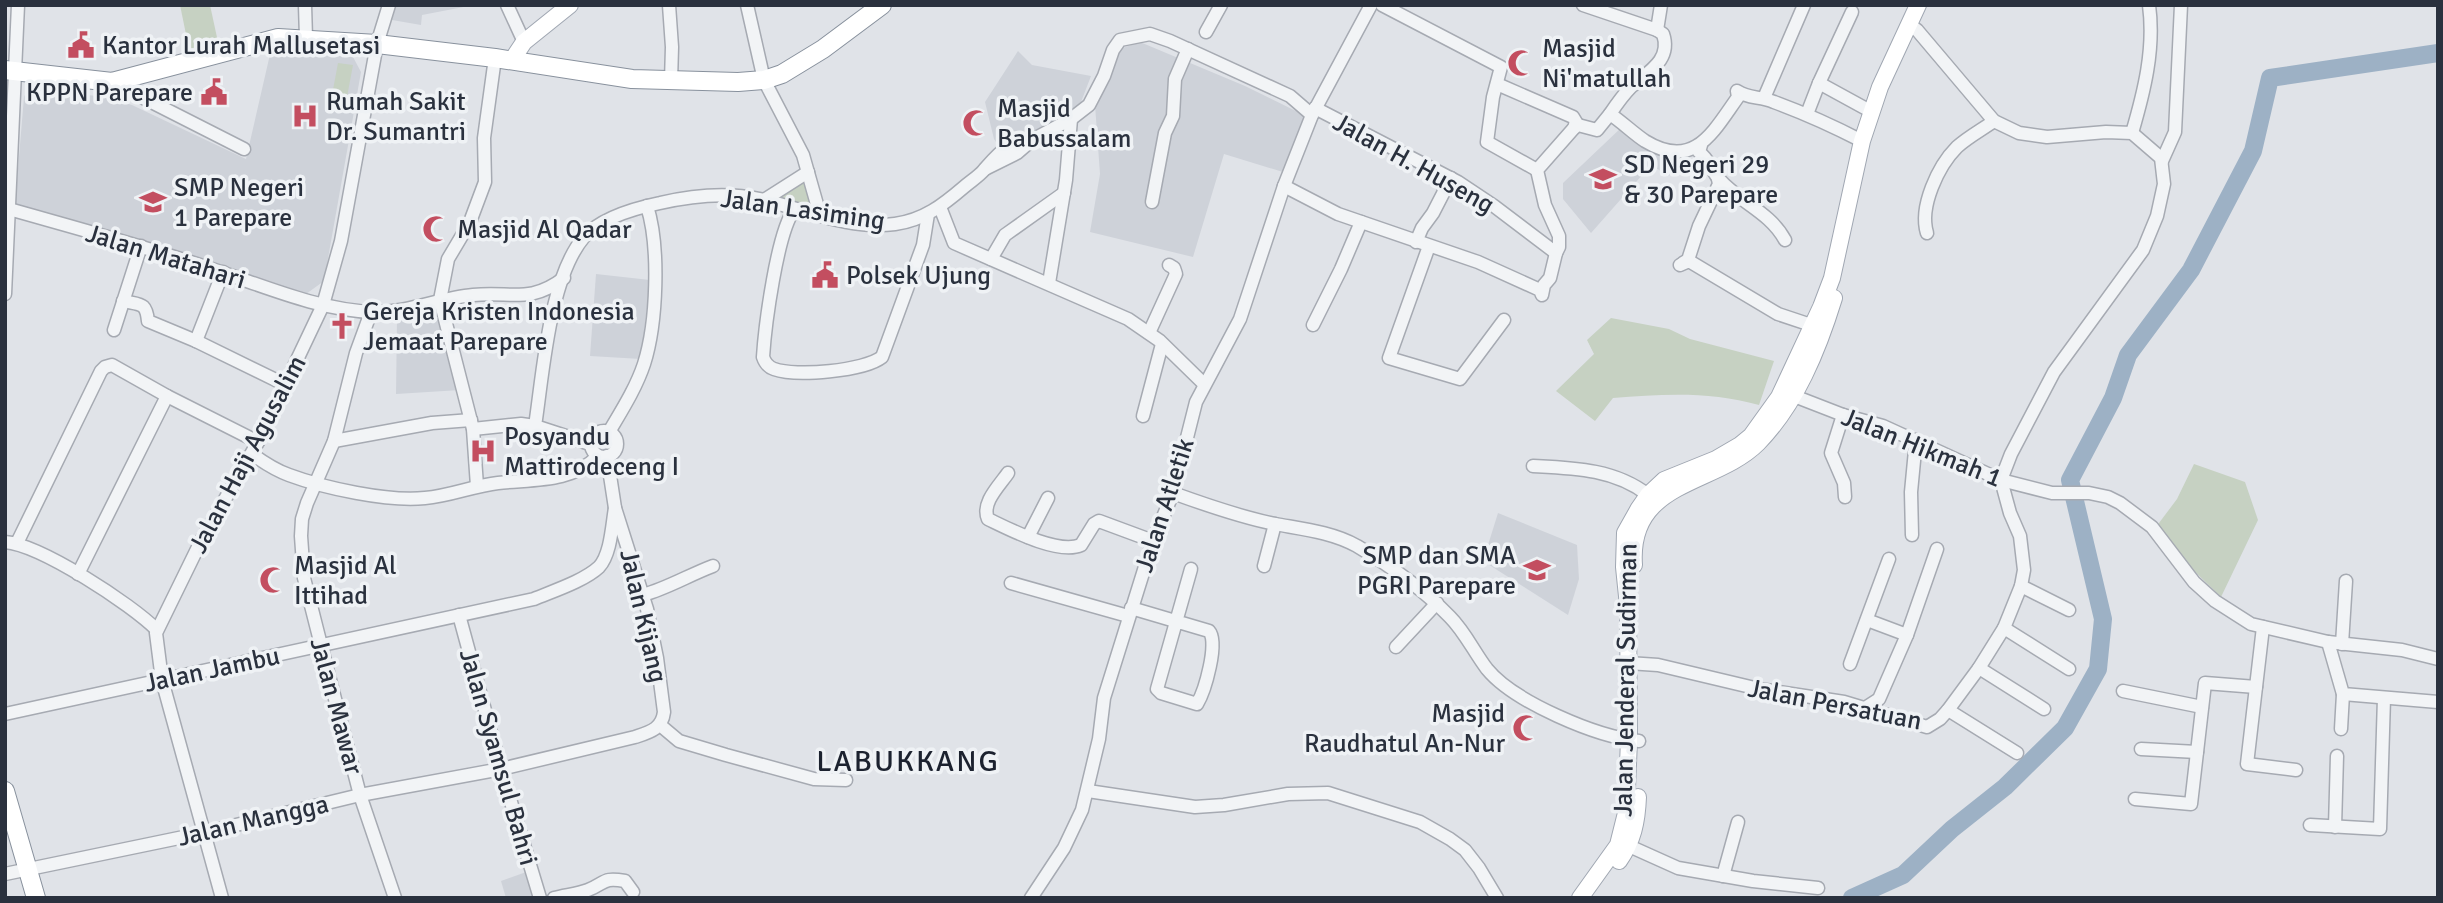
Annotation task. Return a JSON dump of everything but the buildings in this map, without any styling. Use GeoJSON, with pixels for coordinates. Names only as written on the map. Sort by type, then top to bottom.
{"type":"FeatureCollection","features":[{"type":"Feature","properties":{"kind":"highway"},"geometry":{"type":"LineString","coordinates":[[10,71],[112,82],[269,40],[306,38],[503,59],[592,74],[671,81],[738,82],[764,80],[782,74],[823,49],[882,5]]}},
{"type":"Feature","properties":{"kind":"highway"},"geometry":{"type":"LineString","coordinates":[[5,792],[36,898]]}},
{"type":"Feature","properties":{"kind":"main road"},"geometry":{"type":"LineString","coordinates":[[503,59],[570,5]]}},
{"type":"Feature","properties":{"kind":"main road","name":"Jalan Jenderal Sudirman"},"geometry":{"type":"LineString","coordinates":[[1593,898],[1629,846],[1637,816],[1633,663],[1635,539],[1642,522],[1661,498],[1680,485],[1738,460],[1774,425],[1794,396],[1832,278],[1862,141],[1872,112],[1913,27],[1919,5]]}},
{"type":"Feature","properties":{"kind":"main road","name":"Jalan Jenderal Sudirman"},"geometry":{"type":"LineString","coordinates":[[1913,27],[1931,5]]}},
{"type":"Feature","properties":{"kind":"main road"},"geometry":{"type":"LineString","coordinates":[[539,32],[539,64]]}},
{"type":"Feature","properties":{"kind":"main road","name":"Jalan Jenderal Sudirman"},"geometry":{"type":"LineString","coordinates":[[1633,663],[1624,542],[1629,524],[1648,495],[1664,480],[1716,459],[1751,436],[1779,397],[1818,328],[1842,273],[1886,85]]}},
{"type":"Feature","properties":{"kind":"main road","name":"Jalan Jenderal Sudirman"},"geometry":{"type":"LineString","coordinates":[[1580,898],[1618,845],[1623,832],[1634,741]]}},
{"type":"Feature","properties":{"kind":"street"},"geometry":{"type":"LineString","coordinates":[[5,294],[10,71],[18,5]]}},
{"type":"Feature","properties":{"kind":"street"},"geometry":{"type":"LineString","coordinates":[[305,5],[306,38]]}},
{"type":"Feature","properties":{"kind":"street","name":"Jalan Haji Agusalim"},"geometry":{"type":"LineString","coordinates":[[222,898],[162,680],[155,643],[157,630],[202,539],[255,448],[323,305],[341,241],[377,44],[389,5]]}},
{"type":"Feature","properties":{"kind":"street"},"geometry":{"type":"LineString","coordinates":[[508,5],[524,42]]}},
{"type":"Feature","properties":{"kind":"street"},"geometry":{"type":"LineString","coordinates":[[669,5],[671,81]]}},
{"type":"Feature","properties":{"kind":"street"},"geometry":{"type":"LineString","coordinates":[[747,5],[764,80],[803,155],[820,215]]}},
{"type":"Feature","properties":{"kind":"street"},"geometry":{"type":"LineString","coordinates":[[1206,32],[1221,5]]}},
{"type":"Feature","properties":{"kind":"street"},"geometry":{"type":"LineString","coordinates":[[1315,106],[1325,93],[1371,5]]}},
{"type":"Feature","properties":{"kind":"street"},"geometry":{"type":"LineString","coordinates":[[1382,5],[1500,66],[1488,145],[1537,170]]}},
{"type":"Feature","properties":{"kind":"street"},"geometry":{"type":"LineString","coordinates":[[1574,128],[1581,126],[1597,130],[1629,89],[1662,58],[1666,50],[1663,34],[1657,30],[1583,5]]}},
{"type":"Feature","properties":{"kind":"street"},"geometry":{"type":"LineString","coordinates":[[1657,30],[1661,5]]}},
{"type":"Feature","properties":{"kind":"street"},"geometry":{"type":"LineString","coordinates":[[1764,98],[1804,5]]}},
{"type":"Feature","properties":{"kind":"street"},"geometry":{"type":"LineString","coordinates":[[2132,133],[2146,83],[2151,32],[2149,5]]}},
{"type":"Feature","properties":{"kind":"street"},"geometry":{"type":"LineString","coordinates":[[2162,161],[2175,132],[2181,5]]}},
{"type":"Feature","properties":{"kind":"street"},"geometry":{"type":"LineString","coordinates":[[1807,114],[1852,12]]}},
{"type":"Feature","properties":{"kind":"street"},"geometry":{"type":"LineString","coordinates":[[1913,27],[1994,121],[2019,133],[2047,137],[2106,132],[2132,133],[2158,154],[2162,161],[2164,184],[2157,216],[2143,250],[2050,378],[2011,454],[2001,480]]}},
{"type":"Feature","properties":{"kind":"street","name":"Jalan Lasiming"},"geometry":{"type":"LineString","coordinates":[[535,426],[551,312],[575,252],[584,237],[607,221],[647,206],[688,198],[734,194],[794,210],[880,225],[911,220],[940,207],[985,169],[1002,150],[1032,140],[1072,119],[1095,96],[1112,50],[1120,40],[1150,34],[1290,96]]}},
{"type":"Feature","properties":{"kind":"street"},"geometry":{"type":"LineString","coordinates":[[1152,202],[1165,133],[1173,116],[1175,79],[1188,49]]}},
{"type":"Feature","properties":{"kind":"street"},"geometry":{"type":"LineString","coordinates":[[477,486],[472,424],[440,300],[448,259],[470,222],[485,182],[484,138],[503,59]]}},
{"type":"Feature","properties":{"kind":"street"},"geometry":{"type":"LineString","coordinates":[[112,82],[244,149]]}},
{"type":"Feature","properties":{"kind":"street"},"geometry":{"type":"LineString","coordinates":[[1819,83],[1872,112]]}},
{"type":"Feature","properties":{"kind":"street"},"geometry":{"type":"LineString","coordinates":[[1497,84],[1573,117],[1576,122],[1574,128],[1537,170]]}},
{"type":"Feature","properties":{"kind":"street"},"geometry":{"type":"LineString","coordinates":[[1610,114],[1657,147],[1690,151],[1700,145],[1738,97],[1737,91],[1746,97],[1764,98],[1807,114],[1862,141]]}},
{"type":"Feature","properties":{"kind":"street"},"geometry":{"type":"LineString","coordinates":[[1290,96],[1315,106]]}},
{"type":"Feature","properties":{"kind":"street"},"geometry":{"type":"LineString","coordinates":[[1290,96],[1315,106]]}},
{"type":"Feature","properties":{"kind":"street","name":"Jalan H. Huseng"},"geometry":{"type":"LineString","coordinates":[[1315,106],[1451,178],[1494,206],[1556,253]]}},
{"type":"Feature","properties":{"kind":"street","name":"Jalan Atletik"},"geometry":{"type":"LineString","coordinates":[[1031,898],[1073,831],[1088,791],[1104,698],[1153,541],[1173,493],[1191,417],[1204,384],[1240,318],[1284,186],[1315,106]]}},
{"type":"Feature","properties":{"kind":"street"},"geometry":{"type":"LineString","coordinates":[[1049,283],[1064,193],[1072,119]]}},
{"type":"Feature","properties":{"kind":"street"},"geometry":{"type":"LineString","coordinates":[[1927,233],[1924,223],[1927,208],[1943,166],[1960,144],[1994,121]]}},
{"type":"Feature","properties":{"kind":"street"},"geometry":{"type":"LineString","coordinates":[[1700,145],[1699,152],[1709,160],[1719,184],[1704,215],[1688,260],[1680,265],[1689,261],[1778,314],[1818,328]]}},
{"type":"Feature","properties":{"kind":"street"},"geometry":{"type":"LineString","coordinates":[[1284,186],[1338,214],[1493,268],[1539,290],[1542,295],[1559,247],[1559,236],[1545,205],[1537,170]]}},
{"type":"Feature","properties":{"kind":"street"},"geometry":{"type":"LineString","coordinates":[[764,200],[808,172]]}},
{"type":"Feature","properties":{"kind":"street"},"geometry":{"type":"LineString","coordinates":[[1451,178],[1422,228],[1422,244],[1389,358],[1460,379],[1504,320]]}},
{"type":"Feature","properties":{"kind":"street"},"geometry":{"type":"LineString","coordinates":[[1718,178],[1776,224],[1785,240]]}},
{"type":"Feature","properties":{"kind":"street"},"geometry":{"type":"LineString","coordinates":[[991,259],[1005,235],[1064,193]]}},
{"type":"Feature","properties":{"kind":"street"},"geometry":{"type":"LineString","coordinates":[[609,432],[626,405],[647,350],[656,267],[647,206]]}},
{"type":"Feature","properties":{"kind":"street"},"geometry":{"type":"LineString","coordinates":[[940,207],[954,243],[1128,319],[1163,344],[1204,384]]}},
{"type":"Feature","properties":{"kind":"street"},"geometry":{"type":"LineString","coordinates":[[794,210],[784,229],[763,357],[765,362],[775,369],[794,372],[841,369],[875,362],[882,357],[923,245],[928,214]]}},
{"type":"Feature","properties":{"kind":"street","name":"Jalan Matahari"},"geometry":{"type":"LineString","coordinates":[[8,217],[141,246],[323,305],[371,312],[407,310],[440,300],[482,294],[531,295]]}},
{"type":"Feature","properties":{"kind":"street"},"geometry":{"type":"LineString","coordinates":[[1312,325],[1341,269],[1361,222]]}},
{"type":"Feature","properties":{"kind":"street"},"geometry":{"type":"LineString","coordinates":[[114,330],[141,246]]}},
{"type":"Feature","properties":{"kind":"street"},"geometry":{"type":"LineString","coordinates":[[1149,333],[1176,274],[1174,268],[1169,265]]}},
{"type":"Feature","properties":{"kind":"street"},"geometry":{"type":"LineString","coordinates":[[196,341],[223,272]]}},
{"type":"Feature","properties":{"kind":"street"},"geometry":{"type":"LineString","coordinates":[[551,312],[531,295],[564,278]]}},
{"type":"Feature","properties":{"kind":"street"},"geometry":{"type":"LineString","coordinates":[[124,301],[145,306],[148,321],[286,385]]}},
{"type":"Feature","properties":{"kind":"street","name":"Jalan Mawar"},"geometry":{"type":"LineString","coordinates":[[371,312],[356,353],[334,441],[302,519],[301,536],[304,578],[321,645],[360,795],[395,898]]}},
{"type":"Feature","properties":{"kind":"street"},"geometry":{"type":"LineString","coordinates":[[1143,416],[1163,344]]}},
{"type":"Feature","properties":{"kind":"street"},"geometry":{"type":"LineString","coordinates":[[157,630],[140,613],[78,574],[11,542],[105,367],[112,365],[167,396],[255,448],[288,475],[408,499],[436,497],[477,486],[572,474],[614,452],[617,444],[615,436],[609,432],[596,433],[590,444],[592,451],[603,456]]}},
{"type":"Feature","properties":{"kind":"street"},"geometry":{"type":"LineString","coordinates":[[78,574],[167,396]]}},
{"type":"Feature","properties":{"kind":"street","name":"Jalan Hikmah 1"},"geometry":{"type":"LineString","coordinates":[[1794,396],[1843,415],[1883,426],[2001,480],[2052,493],[2089,493],[2108,497],[2132,510],[2152,527],[2194,582],[2215,601],[2236,616],[2263,627]]}},
{"type":"Feature","properties":{"kind":"street"},"geometry":{"type":"LineString","coordinates":[[1843,415],[1832,453],[1844,483],[1845,497]]}},
{"type":"Feature","properties":{"kind":"street"},"geometry":{"type":"LineString","coordinates":[[334,441],[432,423],[521,424],[590,444]]}},
{"type":"Feature","properties":{"kind":"street"},"geometry":{"type":"LineString","coordinates":[[1912,535],[1911,492],[1916,440]]}},
{"type":"Feature","properties":{"kind":"street"},"geometry":{"type":"LineString","coordinates":[[603,456],[615,508]]}},
{"type":"Feature","properties":{"kind":"street"},"geometry":{"type":"LineString","coordinates":[[1533,466],[1607,474],[1626,480],[1648,495]]}},
{"type":"Feature","properties":{"kind":"street"},"geometry":{"type":"LineString","coordinates":[[1008,473],[987,504],[988,519],[1028,537],[1058,546],[1081,545],[1094,524],[1099,521],[1153,541]]}},
{"type":"Feature","properties":{"kind":"street","name":"Jalan Persatuan"},"geometry":{"type":"LineString","coordinates":[[1633,663],[1658,665],[1759,689],[1844,702],[1927,727],[1948,710],[1979,668],[2004,628],[2021,586],[2024,570],[2020,536],[2001,480]]}},
{"type":"Feature","properties":{"kind":"street"},"geometry":{"type":"LineString","coordinates":[[1173,493],[1231,513],[1325,534],[1356,546],[1437,603],[1453,620],[1486,668],[1504,687],[1545,710],[1597,731],[1634,741]]}},
{"type":"Feature","properties":{"kind":"street"},"geometry":{"type":"LineString","coordinates":[[1028,537],[1048,498]]}},
{"type":"Feature","properties":{"kind":"street","name":"Jalan Kijang"},"geometry":{"type":"LineString","coordinates":[[615,508],[643,595],[657,658],[664,712],[660,725]]}},
{"type":"Feature","properties":{"kind":"street","name":"Jalan Jambu"},"geometry":{"type":"LineString","coordinates":[[5,714],[534,598],[598,567],[607,549],[615,508]]}},
{"type":"Feature","properties":{"kind":"street"},"geometry":{"type":"LineString","coordinates":[[1264,566],[1275,524]]}},
{"type":"Feature","properties":{"kind":"street"},"geometry":{"type":"LineString","coordinates":[[1865,708],[1879,699],[1907,635],[1937,549]]}},
{"type":"Feature","properties":{"kind":"street"},"geometry":{"type":"LineString","coordinates":[[1850,664],[1889,559]]}},
{"type":"Feature","properties":{"kind":"street"},"geometry":{"type":"LineString","coordinates":[[643,595],[669,587],[682,578],[713,566]]}},
{"type":"Feature","properties":{"kind":"street"},"geometry":{"type":"LineString","coordinates":[[1011,583],[1176,621],[1209,631],[1214,638],[1207,675],[1199,702],[1195,705],[1161,693],[1157,689],[1176,621],[1191,569]]}},
{"type":"Feature","properties":{"kind":"street"},"geometry":{"type":"LineString","coordinates":[[2342,644],[2346,581]]}},
{"type":"Feature","properties":{"kind":"street"},"geometry":{"type":"LineString","coordinates":[[2021,586],[2069,610]]}},
{"type":"Feature","properties":{"kind":"street"},"geometry":{"type":"LineString","coordinates":[[1396,647],[1437,603]]}},
{"type":"Feature","properties":{"kind":"street"},"geometry":{"type":"LineString","coordinates":[[140,613],[165,612]]}},
{"type":"Feature","properties":{"kind":"street","name":"Jalan Syamsul Bahri"},"geometry":{"type":"LineString","coordinates":[[459,615],[537,897]]}},
{"type":"Feature","properties":{"kind":"street"},"geometry":{"type":"LineString","coordinates":[[1867,620],[1907,635]]}},
{"type":"Feature","properties":{"kind":"street"},"geometry":{"type":"LineString","coordinates":[[2296,770],[2247,764],[2263,627],[2328,642],[2402,650],[2438,659]]}},
{"type":"Feature","properties":{"kind":"street"},"geometry":{"type":"LineString","coordinates":[[2004,628],[2069,669]]}},
{"type":"Feature","properties":{"kind":"street"},"geometry":{"type":"LineString","coordinates":[[2328,642],[2343,694],[2341,729]]}},
{"type":"Feature","properties":{"kind":"street"},"geometry":{"type":"LineString","coordinates":[[1979,668],[2044,709]]}},
{"type":"Feature","properties":{"kind":"street"},"geometry":{"type":"LineString","coordinates":[[2135,799],[2191,804],[2205,683],[2256,687]]}},
{"type":"Feature","properties":{"kind":"street"},"geometry":{"type":"LineString","coordinates":[[2123,691],[2202,707]]}},
{"type":"Feature","properties":{"kind":"street"},"geometry":{"type":"LineString","coordinates":[[2343,694],[2438,702]]}},
{"type":"Feature","properties":{"kind":"street"},"geometry":{"type":"LineString","coordinates":[[2310,825],[2380,829],[2384,698]]}},
{"type":"Feature","properties":{"kind":"street"},"geometry":{"type":"LineString","coordinates":[[1948,710],[2017,753]]}},
{"type":"Feature","properties":{"kind":"street"},"geometry":{"type":"LineString","coordinates":[[501,769],[635,737],[660,725],[679,741],[726,755],[814,779],[846,780]]}},
{"type":"Feature","properties":{"kind":"street"},"geometry":{"type":"LineString","coordinates":[[2141,749],[2197,752]]}},
{"type":"Feature","properties":{"kind":"street"},"geometry":{"type":"LineString","coordinates":[[2335,827],[2337,756]]}},
{"type":"Feature","properties":{"kind":"street","name":"Jalan Mangga"},"geometry":{"type":"LineString","coordinates":[[5,874],[203,833],[360,795],[501,769]]}},
{"type":"Feature","properties":{"kind":"street"},"geometry":{"type":"LineString","coordinates":[[1088,791],[1195,807],[1288,794],[1328,793],[1420,822],[1450,839],[1465,850],[1497,898]]}},
{"type":"Feature","properties":{"kind":"street"},"geometry":{"type":"LineString","coordinates":[[1723,876],[1738,822]]}},
{"type":"Feature","properties":{"kind":"street"},"geometry":{"type":"LineString","coordinates":[[1629,846],[1678,868],[1818,888]]}},
{"type":"Feature","properties":{"kind":"street"},"geometry":{"type":"LineString","coordinates":[[554,898],[586,890],[610,879],[625,881],[633,892]]}},
{"type":"Feature","properties":{"kind":"shaded area"},"geometry":{"type":"Polygon","coordinates":[[[396,5],[474,5],[422,15],[421,25],[392,20],[396,5]]]}},
{"type":"Feature","properties":{"kind":"shaded area"},"geometry":{"type":"Polygon","coordinates":[[[1140,42],[1245,86],[1306,116],[1283,172],[1224,154],[1193,257],[1090,232],[1100,174],[1095,105],[1117,50],[1140,42]]]}},
{"type":"Feature","properties":{"kind":"shaded area"},"geometry":{"type":"Polygon","coordinates":[[[271,50],[353,57],[361,72],[324,281],[306,294],[15,205],[24,97],[28,88],[105,97],[132,105],[246,159],[271,50]]]}},
{"type":"Feature","properties":{"kind":"shaded area"},"geometry":{"type":"Polygon","coordinates":[[[1018,51],[1032,65],[1091,76],[1081,102],[1070,113],[1000,148],[994,139],[985,102],[1018,51]]]}},
{"type":"Feature","properties":{"kind":"shaded area","name":"SD Negeri 29 & 30 Parepare"},"geometry":{"type":"Polygon","coordinates":[[[1622,127],[1680,153],[1669,176],[1651,165],[1591,233],[1563,199],[1563,183],[1622,127]]]}},
{"type":"Feature","properties":{"kind":"shaded area"},"geometry":{"type":"Polygon","coordinates":[[[596,274],[650,280],[641,359],[590,356],[596,274]]]}},
{"type":"Feature","properties":{"kind":"shaded area"},"geometry":{"type":"Polygon","coordinates":[[[442,312],[460,390],[396,394],[397,318],[442,312]]]}},
{"type":"Feature","properties":{"kind":"shaded area","name":"SMP dan SMA PGRI Parepare"},"geometry":{"type":"Polygon","coordinates":[[[1498,513],[1577,545],[1579,579],[1568,615],[1483,561],[1498,513]]]}},
{"type":"Feature","properties":{"kind":"shaded area"},"geometry":{"type":"Polygon","coordinates":[[[529,871],[537,894],[525,898],[506,898],[501,881],[529,871]]]}},
{"type":"Feature","properties":{"kind":"green space"},"geometry":{"type":"Polygon","coordinates":[[[180,5],[210,5],[218,42],[189,49],[180,5]]]}},
{"type":"Feature","properties":{"kind":"green space"},"geometry":{"type":"Polygon","coordinates":[[[338,63],[353,65],[347,97],[332,95],[338,63]]]}},
{"type":"Feature","properties":{"kind":"green space"},"geometry":{"type":"Polygon","coordinates":[[[807,178],[812,199],[807,208],[772,199],[807,178]]]}},
{"type":"Feature","properties":{"kind":"green space"},"geometry":{"type":"Polygon","coordinates":[[[1611,318],[1669,329],[1690,339],[1774,361],[1759,405],[1705,396],[1613,398],[1595,421],[1556,391],[1594,354],[1587,340],[1611,318]]]}},
{"type":"Feature","properties":{"kind":"green space"},"geometry":{"type":"Polygon","coordinates":[[[2194,464],[2245,482],[2258,520],[2221,597],[2184,561],[2156,527],[2177,499],[2194,464]]]}},
{"type":"Feature","properties":{"kind":"waterway"},"geometry":{"type":"LineString","coordinates":[[1852,898],[1903,875],[1952,829],[2005,787],[2065,728],[2098,669],[2103,619],[2070,480],[2113,398],[2128,355],[2191,270],[2253,151],[2270,78],[2438,53]]}},
{"type":"Feature","properties":{"kind":"place","name":"Kantor Lurah Mallusetasi"},"geometry":{"type":"Point","coordinates":[81,45]}},
{"type":"Feature","properties":{"kind":"place","name":"Masjid Ni'matullah"},"geometry":{"type":"Point","coordinates":[1521,63]}},
{"type":"Feature","properties":{"kind":"place","name":"KPPN Parepare"},"geometry":{"type":"Point","coordinates":[214,92]}},
{"type":"Feature","properties":{"kind":"place","name":"Rumah Sakit Dr. Sumantri"},"geometry":{"type":"Point","coordinates":[305,116]}},
{"type":"Feature","properties":{"kind":"place","name":"Masjid Babussalam"},"geometry":{"type":"Point","coordinates":[976,123]}},
{"type":"Feature","properties":{"kind":"place","name":"SD Negeri 29 & 30 Parepare"},"geometry":{"type":"Point","coordinates":[1603,179]}},
{"type":"Feature","properties":{"kind":"place","name":"SMP Negeri 1 Parepare"},"geometry":{"type":"Point","coordinates":[153,202]}},
{"type":"Feature","properties":{"kind":"place","name":"Masjid Al Qadar"},"geometry":{"type":"Point","coordinates":[436,229]}},
{"type":"Feature","properties":{"kind":"place","name":"Polsek Ujung"},"geometry":{"type":"Point","coordinates":[825,275]}},
{"type":"Feature","properties":{"kind":"place","name":"Gereja Kristen Indonesia Jemaat Parepare"},"geometry":{"type":"Point","coordinates":[342,326]}},
{"type":"Feature","properties":{"kind":"place","name":"Posyandu Mattirodeceng I"},"geometry":{"type":"Point","coordinates":[483,451]}},
{"type":"Feature","properties":{"kind":"place","name":"SMP dan SMA PGRI Parepare"},"geometry":{"type":"Point","coordinates":[1537,570]}},
{"type":"Feature","properties":{"kind":"place","name":"Masjid Al Ittihad"},"geometry":{"type":"Point","coordinates":[273,580]}},
{"type":"Feature","properties":{"kind":"place","name":"Masjid Raudhatul An-Nur"},"geometry":{"type":"Point","coordinates":[1526,728]}},
{"type":"Feature","properties":{"kind":"district","name":"LABUKKANG"},"geometry":{"type":"Point","coordinates":[908,761]}}]}
